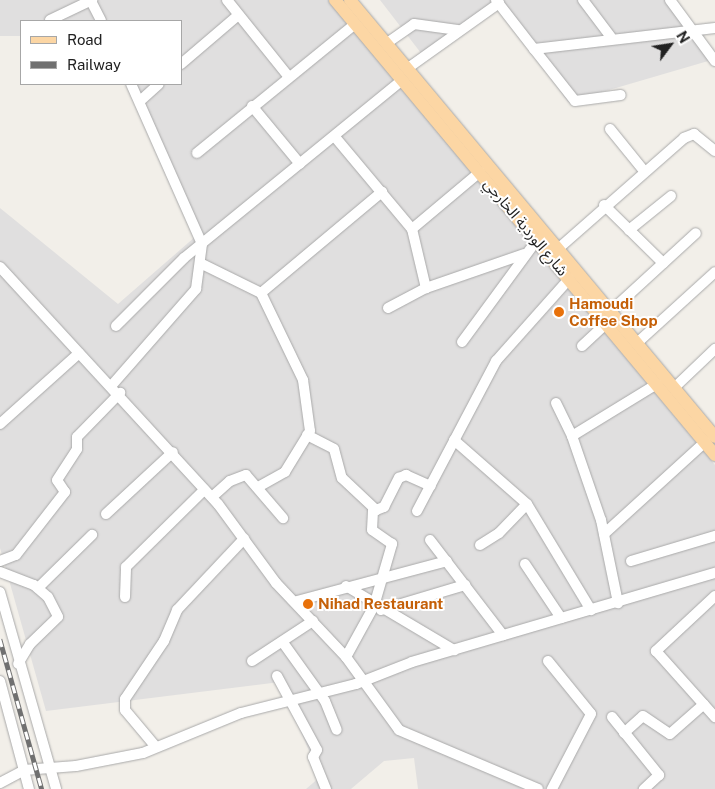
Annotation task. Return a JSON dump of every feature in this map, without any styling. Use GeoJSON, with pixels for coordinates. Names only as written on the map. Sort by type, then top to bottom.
{"type":"FeatureCollection","features":[{"type":"Feature","properties":{"kind":"main road","name":"شارع الوردية الخارجي"},"geometry":{"type":"LineString","coordinates":[[335,0],[355,24],[405,74],[454,132],[559,248],[674,388],[710,439],[715,455]]}},
{"type":"Feature","properties":{"kind":"main road","name":"شارع الوردية الخارجي"},"geometry":{"type":"LineString","coordinates":[[350,0],[387,43],[405,74]]}},
{"type":"Feature","properties":{"kind":"main road","name":"شارع الوردية الخارجي"},"geometry":{"type":"LineString","coordinates":[[454,132],[480,172],[606,324],[657,384],[710,439]]}},
{"type":"Feature","properties":{"kind":"street"},"geometry":{"type":"LineString","coordinates":[[50,20],[91,0],[101,20]]}},
{"type":"Feature","properties":{"kind":"street"},"geometry":{"type":"LineString","coordinates":[[227,0],[236,17],[288,76]]}},
{"type":"Feature","properties":{"kind":"street"},"geometry":{"type":"LineString","coordinates":[[583,0],[612,37]]}},
{"type":"Feature","properties":{"kind":"street"},"geometry":{"type":"LineString","coordinates":[[670,0],[715,61]]}},
{"type":"Feature","properties":{"kind":"street"},"geometry":{"type":"LineString","coordinates":[[116,326],[202,244],[335,137],[405,74],[458,30],[498,2],[575,101],[621,94]]}},
{"type":"Feature","properties":{"kind":"street"},"geometry":{"type":"LineString","coordinates":[[182,63],[236,17]]}},
{"type":"Feature","properties":{"kind":"street"},"geometry":{"type":"LineString","coordinates":[[197,152],[288,76],[355,24]]}},
{"type":"Feature","properties":{"kind":"street"},"geometry":{"type":"LineString","coordinates":[[387,43],[414,24],[458,30]]}},
{"type":"Feature","properties":{"kind":"street"},"geometry":{"type":"LineString","coordinates":[[534,49],[612,37],[691,28],[715,28]]}},
{"type":"Feature","properties":{"kind":"street"},"geometry":{"type":"LineString","coordinates":[[112,385],[196,289],[202,244],[132,85]]}},
{"type":"Feature","properties":{"kind":"street"},"geometry":{"type":"LineString","coordinates":[[140,101],[158,85]]}},
{"type":"Feature","properties":{"kind":"street"},"geometry":{"type":"LineString","coordinates":[[252,106],[300,164]]}},
{"type":"Feature","properties":{"kind":"street"},"geometry":{"type":"LineString","coordinates":[[610,129],[644,172]]}},
{"type":"Feature","properties":{"kind":"street"},"geometry":{"type":"LineString","coordinates":[[559,248],[604,205],[694,134],[715,151]]}},
{"type":"Feature","properties":{"kind":"street"},"geometry":{"type":"LineString","coordinates":[[335,137],[412,229],[426,288]]}},
{"type":"Feature","properties":{"kind":"street"},"geometry":{"type":"LineString","coordinates":[[412,229],[480,172]]}},
{"type":"Feature","properties":{"kind":"street"},"geometry":{"type":"LineString","coordinates":[[261,294],[382,192]]}},
{"type":"Feature","properties":{"kind":"street"},"geometry":{"type":"LineString","coordinates":[[629,230],[671,196]]}},
{"type":"Feature","properties":{"kind":"street"},"geometry":{"type":"LineString","coordinates":[[604,205],[663,263]]}},
{"type":"Feature","properties":{"kind":"street"},"geometry":{"type":"LineString","coordinates":[[611,311],[696,233]]}},
{"type":"Feature","properties":{"kind":"street"},"geometry":{"type":"LineString","coordinates":[[462,342],[524,254],[537,240]]}},
{"type":"Feature","properties":{"kind":"street"},"geometry":{"type":"LineString","coordinates":[[388,308],[426,288],[524,254]]}},
{"type":"Feature","properties":{"kind":"street"},"geometry":{"type":"LineString","coordinates":[[200,263],[261,294],[303,380],[307,435],[285,472],[258,487]]}},
{"type":"Feature","properties":{"kind":"street"},"geometry":{"type":"LineString","coordinates":[[0,267],[79,353],[120,393],[208,493],[244,538],[276,583],[297,601],[346,657],[361,681],[399,730],[538,789]]}},
{"type":"Feature","properties":{"kind":"street"},"geometry":{"type":"LineString","coordinates":[[638,343],[715,272]]}},
{"type":"Feature","properties":{"kind":"street"},"geometry":{"type":"LineString","coordinates":[[417,511],[496,361],[569,279]]}},
{"type":"Feature","properties":{"kind":"street"},"geometry":{"type":"LineString","coordinates":[[582,346],[606,324]]}},
{"type":"Feature","properties":{"kind":"street"},"geometry":{"type":"LineString","coordinates":[[674,388],[715,349]]}},
{"type":"Feature","properties":{"kind":"street"},"geometry":{"type":"LineString","coordinates":[[0,424],[79,353]]}},
{"type":"Feature","properties":{"kind":"street"},"geometry":{"type":"LineString","coordinates":[[572,436],[657,384]]}},
{"type":"Feature","properties":{"kind":"street"},"geometry":{"type":"LineString","coordinates":[[0,561],[16,555],[65,492],[57,480],[77,449],[77,437],[120,393]]}},
{"type":"Feature","properties":{"kind":"street"},"geometry":{"type":"LineString","coordinates":[[556,403],[572,436],[604,534],[618,603]]}},
{"type":"Feature","properties":{"kind":"street"},"geometry":{"type":"LineString","coordinates":[[307,435],[334,449],[342,478],[373,508],[372,530],[392,544],[378,608],[346,657]]}},
{"type":"Feature","properties":{"kind":"street"},"geometry":{"type":"LineString","coordinates":[[604,534],[710,439]]}},
{"type":"Feature","properties":{"kind":"street"},"geometry":{"type":"LineString","coordinates":[[454,440],[527,504],[591,610]]}},
{"type":"Feature","properties":{"kind":"street"},"geometry":{"type":"LineString","coordinates":[[106,514],[172,452]]}},
{"type":"Feature","properties":{"kind":"street"},"geometry":{"type":"LineString","coordinates":[[124,597],[126,567],[208,493],[239,476],[246,475],[283,518]]}},
{"type":"Feature","properties":{"kind":"street"},"geometry":{"type":"LineString","coordinates":[[373,508],[384,507],[399,478],[406,475],[431,486]]}},
{"type":"Feature","properties":{"kind":"street"},"geometry":{"type":"LineString","coordinates":[[480,545],[499,532],[527,504]]}},
{"type":"Feature","properties":{"kind":"street"},"geometry":{"type":"LineString","coordinates":[[38,588],[92,535]]}},
{"type":"Feature","properties":{"kind":"street"},"geometry":{"type":"LineString","coordinates":[[631,561],[715,536]]}},
{"type":"Feature","properties":{"kind":"street"},"geometry":{"type":"LineString","coordinates":[[156,747],[125,710],[125,699],[164,641],[177,610],[244,538]]}},
{"type":"Feature","properties":{"kind":"street"},"geometry":{"type":"LineString","coordinates":[[430,540],[503,635]]}},
{"type":"Feature","properties":{"kind":"street"},"geometry":{"type":"LineString","coordinates":[[297,601],[346,586],[447,561]]}},
{"type":"Feature","properties":{"kind":"street"},"geometry":{"type":"LineString","coordinates":[[525,564],[561,618]]}},
{"type":"Feature","properties":{"kind":"street"},"geometry":{"type":"LineString","coordinates":[[0,572],[38,588],[58,617],[30,644],[18,664]]}},
{"type":"Feature","properties":{"kind":"street"},"geometry":{"type":"LineString","coordinates":[[0,783],[24,770],[110,761],[156,747],[291,698],[361,681],[503,635],[618,603],[715,573]]}},
{"type":"Feature","properties":{"kind":"street"},"geometry":{"type":"LineString","coordinates":[[378,608],[465,585]]}},
{"type":"Feature","properties":{"kind":"street"},"geometry":{"type":"LineString","coordinates":[[346,586],[378,608],[454,650]]}},
{"type":"Feature","properties":{"kind":"street"},"geometry":{"type":"LineString","coordinates":[[0,592],[18,664],[56,789]]}},
{"type":"Feature","properties":{"kind":"street"},"geometry":{"type":"LineString","coordinates":[[714,598],[656,651],[715,717]]}},
{"type":"Feature","properties":{"kind":"street"},"geometry":{"type":"LineString","coordinates":[[252,661],[284,644],[313,621]]}},
{"type":"Feature","properties":{"kind":"street"},"geometry":{"type":"LineString","coordinates":[[284,644],[318,692],[337,730]]}},
{"type":"Feature","properties":{"kind":"street"},"geometry":{"type":"LineString","coordinates":[[548,661],[590,714],[552,789]]}},
{"type":"Feature","properties":{"kind":"street"},"geometry":{"type":"LineString","coordinates":[[277,676],[291,698],[316,750],[313,757],[326,789]]}},
{"type":"Feature","properties":{"kind":"street"},"geometry":{"type":"LineString","coordinates":[[0,682],[29,789]]}},
{"type":"Feature","properties":{"kind":"street"},"geometry":{"type":"LineString","coordinates":[[624,733],[643,716],[670,734],[704,704]]}},
{"type":"Feature","properties":{"kind":"street"},"geometry":{"type":"LineString","coordinates":[[612,717],[659,775],[644,789]]}},
{"type":"Feature","properties":{"kind":"shaded area"},"geometry":{"type":"Polygon","coordinates":[[[0,0],[328,0],[715,465],[715,789],[418,789],[414,758],[384,761],[351,789],[306,789],[320,777],[280,682],[46,711],[0,548],[0,208],[118,304],[196,236],[126,85],[182,85],[182,20],[20,20],[20,36],[0,36],[0,0]]]}},
{"type":"Feature","properties":{"kind":"shaded area"},"geometry":{"type":"Polygon","coordinates":[[[380,0],[669,0],[715,59],[568,102],[500,7],[424,57],[380,0]]]}},
{"type":"Feature","properties":{"kind":"railway"},"geometry":{"type":"LineString","coordinates":[[0,639],[42,789]]}},
{"type":"Feature","properties":{"kind":"place","name":"Hamoudi Coffee Shop"},"geometry":{"type":"Point","coordinates":[559,312]}},
{"type":"Feature","properties":{"kind":"place","name":"Nihad Restaurant"},"geometry":{"type":"Point","coordinates":[308,604]}}]}
